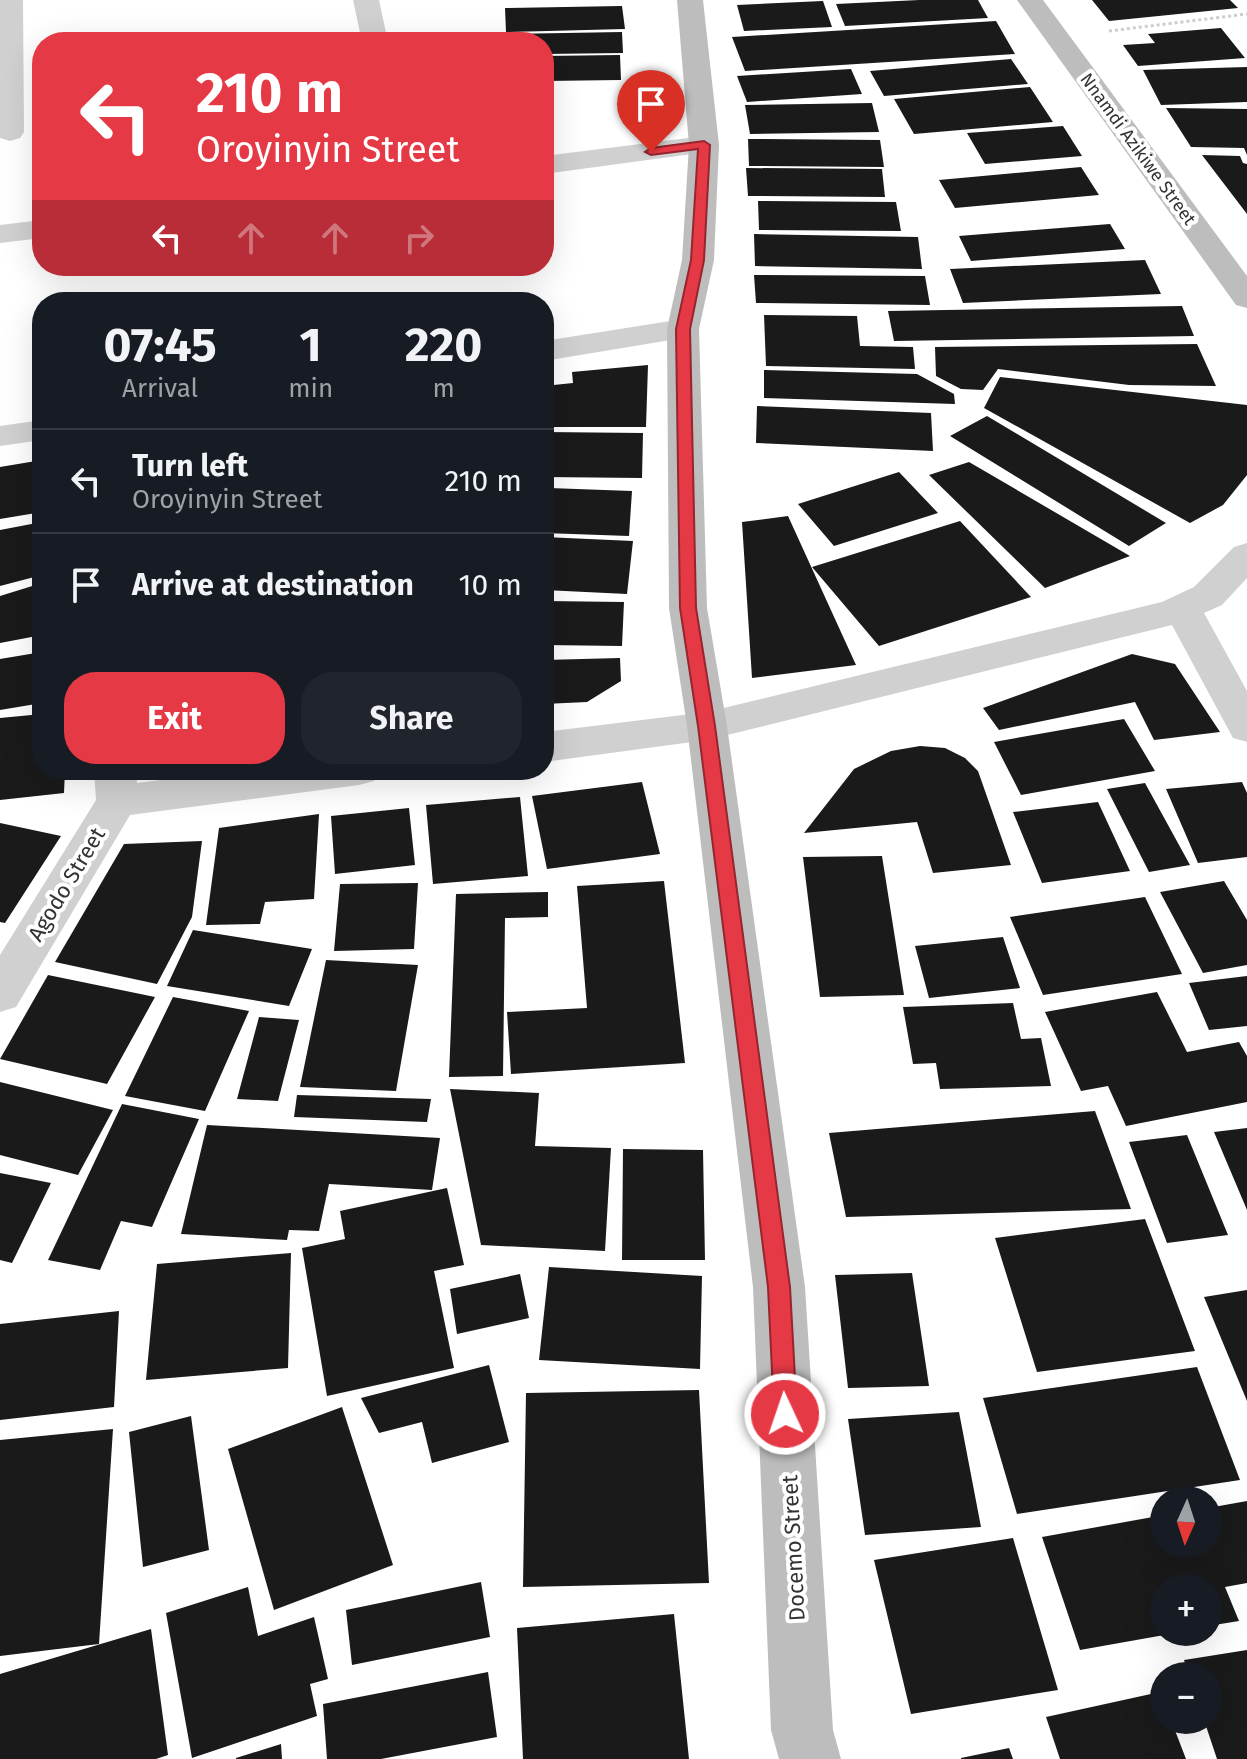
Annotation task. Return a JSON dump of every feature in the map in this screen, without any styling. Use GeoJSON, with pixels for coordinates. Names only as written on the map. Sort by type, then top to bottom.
{"type":"FeatureCollection","features":[{"type":"Feature","properties":{"kind":"street"},"geometry":{"type":"LineString","coordinates":[[10,0],[10,132]]}},
{"type":"Feature","properties":{"kind":"street"},"geometry":{"type":"LineString","coordinates":[[366,0],[373,32]]}},
{"type":"Feature","properties":{"kind":"street","name":"Docemo Street"},"geometry":{"type":"LineString","coordinates":[[690,0],[704,145],[698,260],[683,329],[688,608],[707,726],[779,1287],[802,1730],[810,1759]]}},
{"type":"Feature","properties":{"kind":"street","name":"Nnamdi Azikiwe Street"},"geometry":{"type":"LineString","coordinates":[[1030,0],[1247,298]]}},
{"type":"Feature","properties":{"kind":"street"},"geometry":{"type":"LineString","coordinates":[[554,164],[704,145]]}},
{"type":"Feature","properties":{"kind":"street"},"geometry":{"type":"LineString","coordinates":[[0,234],[32,230]]}},
{"type":"Feature","properties":{"kind":"street"},"geometry":{"type":"LineString","coordinates":[[554,349],[683,329]]}},
{"type":"Feature","properties":{"kind":"street"},"geometry":{"type":"LineString","coordinates":[[0,436],[32,431]]}},
{"type":"Feature","properties":{"kind":"street"},"geometry":{"type":"LineString","coordinates":[[1195,602],[1247,555]]}},
{"type":"Feature","properties":{"kind":"street"},"geometry":{"type":"LineString","coordinates":[[554,746],[707,726],[1195,602],[1247,592]]}},
{"type":"Feature","properties":{"kind":"street"},"geometry":{"type":"LineString","coordinates":[[1195,602],[1247,728]]}},
{"type":"Feature","properties":{"kind":"street"},"geometry":{"type":"LineString","coordinates":[[116,785],[197,780]]}},
{"type":"Feature","properties":{"kind":"street","name":"Agodo Street"},"geometry":{"type":"LineString","coordinates":[[0,994],[116,785]]}},
{"type":"Feature","properties":{"kind":"path"},"geometry":{"type":"LineString","coordinates":[[1057,37],[1247,14]]}},
{"type":"Feature","properties":{"kind":"building"},"geometry":{"type":"Polygon","coordinates":[[[978,0],[988,18],[845,26],[836,4],[978,0]]]}},
{"type":"Feature","properties":{"kind":"building"},"geometry":{"type":"Polygon","coordinates":[[[1092,0],[1230,0],[1238,8],[1109,21],[1092,0]]]}},
{"type":"Feature","properties":{"kind":"building"},"geometry":{"type":"Polygon","coordinates":[[[823,1],[832,27],[744,31],[737,5],[823,1]]]}},
{"type":"Feature","properties":{"kind":"building"},"geometry":{"type":"Polygon","coordinates":[[[622,6],[625,29],[506,32],[505,8],[622,6]]]}},
{"type":"Feature","properties":{"kind":"building"},"geometry":{"type":"Polygon","coordinates":[[[996,21],[1015,54],[745,71],[732,37],[996,21]]]}},
{"type":"Feature","properties":{"kind":"building"},"geometry":{"type":"Polygon","coordinates":[[[1221,28],[1245,58],[1138,66],[1123,45],[1155,43],[1148,34],[1221,28]]]}},
{"type":"Feature","properties":{"kind":"building"},"geometry":{"type":"Polygon","coordinates":[[[622,32],[623,53],[554,54],[554,33],[622,32]]]}},
{"type":"Feature","properties":{"kind":"building"},"geometry":{"type":"Polygon","coordinates":[[[620,55],[621,80],[554,81],[554,56],[620,55]]]}},
{"type":"Feature","properties":{"kind":"building"},"geometry":{"type":"Polygon","coordinates":[[[1011,59],[1028,84],[884,96],[870,71],[1011,59]]]}},
{"type":"Feature","properties":{"kind":"building"},"geometry":{"type":"Polygon","coordinates":[[[1247,67],[1247,102],[1161,105],[1143,70],[1247,67]]]}},
{"type":"Feature","properties":{"kind":"building"},"geometry":{"type":"Polygon","coordinates":[[[851,69],[862,94],[747,102],[737,76],[851,69]]]}},
{"type":"Feature","properties":{"kind":"building"},"geometry":{"type":"Polygon","coordinates":[[[1030,87],[1053,122],[914,134],[894,99],[1030,87]]]}},
{"type":"Feature","properties":{"kind":"building"},"geometry":{"type":"Polygon","coordinates":[[[872,103],[879,132],[750,134],[745,105],[872,103]]]}},
{"type":"Feature","properties":{"kind":"building"},"geometry":{"type":"Polygon","coordinates":[[[1166,108],[1247,109],[1247,155],[1244,148],[1191,147],[1166,108]]]}},
{"type":"Feature","properties":{"kind":"building"},"geometry":{"type":"Polygon","coordinates":[[[1063,126],[1082,156],[985,164],[967,133],[1063,126]]]}},
{"type":"Feature","properties":{"kind":"building"},"geometry":{"type":"Polygon","coordinates":[[[748,139],[880,140],[884,167],[749,166],[748,139]]]}},
{"type":"Feature","properties":{"kind":"building"},"geometry":{"type":"Polygon","coordinates":[[[1202,155],[1240,156],[1247,164],[1247,214],[1202,155]]]}},
{"type":"Feature","properties":{"kind":"building"},"geometry":{"type":"Polygon","coordinates":[[[1081,167],[1099,195],[955,208],[939,180],[1081,167]]]}},
{"type":"Feature","properties":{"kind":"building"},"geometry":{"type":"Polygon","coordinates":[[[746,168],[882,169],[885,197],[748,196],[746,168]]]}},
{"type":"Feature","properties":{"kind":"building"},"geometry":{"type":"Polygon","coordinates":[[[758,201],[896,202],[901,231],[759,230],[758,201]]]}},
{"type":"Feature","properties":{"kind":"building"},"geometry":{"type":"Polygon","coordinates":[[[1110,224],[1125,249],[971,261],[959,236],[1110,224]]]}},
{"type":"Feature","properties":{"kind":"building"},"geometry":{"type":"Polygon","coordinates":[[[754,234],[918,237],[922,269],[755,266],[754,234]]]}},
{"type":"Feature","properties":{"kind":"building"},"geometry":{"type":"Polygon","coordinates":[[[1145,260],[1161,294],[963,303],[950,269],[1145,260]]]}},
{"type":"Feature","properties":{"kind":"building"},"geometry":{"type":"Polygon","coordinates":[[[754,275],[925,276],[930,305],[756,303],[754,275]]]}},
{"type":"Feature","properties":{"kind":"building"},"geometry":{"type":"Polygon","coordinates":[[[1182,306],[1194,336],[894,341],[888,311],[1182,306]]]}},
{"type":"Feature","properties":{"kind":"building"},"geometry":{"type":"Polygon","coordinates":[[[764,315],[857,316],[860,346],[913,347],[915,369],[766,366],[764,315]]]}},
{"type":"Feature","properties":{"kind":"building"},"geometry":{"type":"Polygon","coordinates":[[[1197,344],[1216,386],[1129,385],[998,369],[983,390],[961,389],[936,376],[935,347],[1197,344]]]}},
{"type":"Feature","properties":{"kind":"building"},"geometry":{"type":"Polygon","coordinates":[[[648,365],[646,427],[554,427],[554,385],[573,383],[572,372],[648,365]]]}},
{"type":"Feature","properties":{"kind":"building"},"geometry":{"type":"Polygon","coordinates":[[[764,370],[917,374],[954,394],[955,404],[764,398],[764,370]]]}},
{"type":"Feature","properties":{"kind":"building"},"geometry":{"type":"Polygon","coordinates":[[[1000,377],[1247,405],[1247,475],[1223,505],[1190,523],[984,408],[1000,377]]]}},
{"type":"Feature","properties":{"kind":"building"},"geometry":{"type":"Polygon","coordinates":[[[757,406],[931,413],[933,451],[756,443],[757,406]]]}},
{"type":"Feature","properties":{"kind":"building"},"geometry":{"type":"Polygon","coordinates":[[[987,416],[1166,523],[1129,546],[950,436],[987,416]]]}},
{"type":"Feature","properties":{"kind":"building"},"geometry":{"type":"Polygon","coordinates":[[[554,432],[643,433],[642,478],[554,477],[554,432]]]}},
{"type":"Feature","properties":{"kind":"building"},"geometry":{"type":"Polygon","coordinates":[[[32,462],[32,514],[0,519],[0,467],[32,462]]]}},
{"type":"Feature","properties":{"kind":"building"},"geometry":{"type":"Polygon","coordinates":[[[969,462],[1130,556],[1045,588],[929,475],[969,462]]]}},
{"type":"Feature","properties":{"kind":"building"},"geometry":{"type":"Polygon","coordinates":[[[899,472],[938,513],[834,546],[798,504],[899,472]]]}},
{"type":"Feature","properties":{"kind":"building"},"geometry":{"type":"Polygon","coordinates":[[[554,488],[632,491],[629,536],[554,533],[554,488]]]}},
{"type":"Feature","properties":{"kind":"building"},"geometry":{"type":"Polygon","coordinates":[[[788,516],[856,665],[752,678],[742,522],[788,516]]]}},
{"type":"Feature","properties":{"kind":"building"},"geometry":{"type":"Polygon","coordinates":[[[960,521],[1031,597],[879,646],[812,567],[960,521]]]}},
{"type":"Feature","properties":{"kind":"building"},"geometry":{"type":"Polygon","coordinates":[[[32,524],[32,578],[0,586],[0,530],[32,524]]]}},
{"type":"Feature","properties":{"kind":"building"},"geometry":{"type":"Polygon","coordinates":[[[554,537],[633,541],[627,594],[554,590],[554,537]]]}},
{"type":"Feature","properties":{"kind":"building"},"geometry":{"type":"Polygon","coordinates":[[[32,586],[32,637],[0,643],[0,596],[32,586]]]}},
{"type":"Feature","properties":{"kind":"building"},"geometry":{"type":"Polygon","coordinates":[[[554,601],[624,602],[622,646],[554,645],[554,601]]]}},
{"type":"Feature","properties":{"kind":"building"},"geometry":{"type":"Polygon","coordinates":[[[32,654],[32,705],[0,710],[0,659],[32,654]]]}},
{"type":"Feature","properties":{"kind":"building"},"geometry":{"type":"Polygon","coordinates":[[[1132,654],[1175,664],[1220,732],[1154,740],[1135,702],[999,730],[983,708],[1132,654]]]}},
{"type":"Feature","properties":{"kind":"building"},"geometry":{"type":"Polygon","coordinates":[[[620,658],[621,681],[587,702],[554,704],[554,660],[620,658]]]}},
{"type":"Feature","properties":{"kind":"building"},"geometry":{"type":"Polygon","coordinates":[[[32,715],[32,780],[65,780],[64,793],[0,800],[0,718],[32,715]]]}},
{"type":"Feature","properties":{"kind":"building"},"geometry":{"type":"Polygon","coordinates":[[[1124,719],[1155,771],[1021,795],[994,742],[1124,719]]]}},
{"type":"Feature","properties":{"kind":"building"},"geometry":{"type":"Polygon","coordinates":[[[920,746],[945,748],[965,758],[978,771],[1011,865],[933,873],[917,822],[804,833],[854,769],[891,751],[920,746]]]}},
{"type":"Feature","properties":{"kind":"building"},"geometry":{"type":"Polygon","coordinates":[[[642,782],[660,854],[547,869],[532,796],[642,782]]]}},
{"type":"Feature","properties":{"kind":"building"},"geometry":{"type":"Polygon","coordinates":[[[1242,782],[1247,793],[1247,857],[1198,863],[1166,789],[1242,782]]]}},
{"type":"Feature","properties":{"kind":"building"},"geometry":{"type":"Polygon","coordinates":[[[1145,783],[1190,865],[1149,872],[1107,789],[1145,783]]]}},
{"type":"Feature","properties":{"kind":"building"},"geometry":{"type":"Polygon","coordinates":[[[520,797],[528,876],[433,884],[426,805],[520,797]]]}},
{"type":"Feature","properties":{"kind":"building"},"geometry":{"type":"Polygon","coordinates":[[[1098,802],[1130,871],[1042,883],[1013,812],[1098,802]]]}},
{"type":"Feature","properties":{"kind":"building"},"geometry":{"type":"Polygon","coordinates":[[[409,808],[415,865],[335,874],[331,816],[409,808]]]}},
{"type":"Feature","properties":{"kind":"building"},"geometry":{"type":"Polygon","coordinates":[[[319,814],[314,899],[265,902],[260,924],[206,925],[219,828],[319,814]]]}},
{"type":"Feature","properties":{"kind":"building"},"geometry":{"type":"Polygon","coordinates":[[[0,823],[61,836],[5,923],[0,922],[0,823]]]}},
{"type":"Feature","properties":{"kind":"building"},"geometry":{"type":"Polygon","coordinates":[[[202,841],[192,917],[157,984],[55,962],[124,844],[202,841]]]}},
{"type":"Feature","properties":{"kind":"building"},"geometry":{"type":"Polygon","coordinates":[[[882,856],[904,995],[820,997],[803,857],[882,856]]]}},
{"type":"Feature","properties":{"kind":"building"},"geometry":{"type":"Polygon","coordinates":[[[664,881],[685,1063],[511,1074],[507,1012],[587,1008],[577,886],[664,881]]]}},
{"type":"Feature","properties":{"kind":"building"},"geometry":{"type":"Polygon","coordinates":[[[1224,881],[1247,920],[1247,965],[1203,973],[1160,892],[1224,881]]]}},
{"type":"Feature","properties":{"kind":"building"},"geometry":{"type":"Polygon","coordinates":[[[418,883],[414,949],[334,951],[340,884],[418,883]]]}},
{"type":"Feature","properties":{"kind":"building"},"geometry":{"type":"Polygon","coordinates":[[[548,892],[548,917],[505,918],[503,1076],[449,1077],[456,894],[548,892]]]}},
{"type":"Feature","properties":{"kind":"building"},"geometry":{"type":"Polygon","coordinates":[[[1145,897],[1182,974],[1043,995],[1010,917],[1145,897]]]}},
{"type":"Feature","properties":{"kind":"building"},"geometry":{"type":"Polygon","coordinates":[[[193,930],[312,949],[289,1006],[167,986],[193,930]]]}},
{"type":"Feature","properties":{"kind":"building"},"geometry":{"type":"Polygon","coordinates":[[[1003,937],[1020,988],[929,998],[915,946],[1003,937]]]}},
{"type":"Feature","properties":{"kind":"building"},"geometry":{"type":"Polygon","coordinates":[[[326,960],[418,965],[396,1091],[300,1087],[326,960]]]}},
{"type":"Feature","properties":{"kind":"building"},"geometry":{"type":"Polygon","coordinates":[[[48,975],[155,997],[107,1084],[0,1059],[48,975]]]}},
{"type":"Feature","properties":{"kind":"building"},"geometry":{"type":"Polygon","coordinates":[[[1247,976],[1247,1026],[1209,1030],[1189,983],[1247,976]]]}},
{"type":"Feature","properties":{"kind":"building"},"geometry":{"type":"Polygon","coordinates":[[[1157,992],[1187,1052],[1239,1042],[1247,1056],[1247,1102],[1126,1126],[1108,1086],[1081,1091],[1045,1012],[1157,992]]]}},
{"type":"Feature","properties":{"kind":"building"},"geometry":{"type":"Polygon","coordinates":[[[173,997],[249,1011],[205,1111],[125,1096],[173,997]]]}},
{"type":"Feature","properties":{"kind":"building"},"geometry":{"type":"Polygon","coordinates":[[[1013,1003],[1021,1039],[1041,1038],[1051,1086],[940,1089],[936,1063],[913,1064],[903,1007],[1013,1003]]]}},
{"type":"Feature","properties":{"kind":"building"},"geometry":{"type":"Polygon","coordinates":[[[259,1017],[299,1020],[278,1101],[237,1099],[259,1017]]]}},
{"type":"Feature","properties":{"kind":"building"},"geometry":{"type":"Polygon","coordinates":[[[0,1082],[113,1110],[78,1175],[0,1155],[0,1082]]]}},
{"type":"Feature","properties":{"kind":"building"},"geometry":{"type":"Polygon","coordinates":[[[450,1089],[539,1093],[535,1146],[611,1148],[605,1251],[481,1245],[450,1089]]]}},
{"type":"Feature","properties":{"kind":"building"},"geometry":{"type":"Polygon","coordinates":[[[297,1095],[431,1099],[427,1122],[294,1117],[297,1095]]]}},
{"type":"Feature","properties":{"kind":"building"},"geometry":{"type":"Polygon","coordinates":[[[122,1104],[199,1119],[152,1227],[121,1221],[100,1270],[48,1260],[122,1104]]]}},
{"type":"Feature","properties":{"kind":"building"},"geometry":{"type":"Polygon","coordinates":[[[1095,1111],[1131,1209],[846,1217],[829,1133],[1095,1111]]]}},
{"type":"Feature","properties":{"kind":"building"},"geometry":{"type":"Polygon","coordinates":[[[207,1125],[440,1138],[432,1190],[329,1184],[319,1231],[289,1230],[287,1240],[181,1234],[207,1125]]]}},
{"type":"Feature","properties":{"kind":"building"},"geometry":{"type":"Polygon","coordinates":[[[1247,1128],[1247,1210],[1214,1132],[1247,1128]]]}},
{"type":"Feature","properties":{"kind":"building"},"geometry":{"type":"Polygon","coordinates":[[[1187,1135],[1228,1235],[1167,1243],[1129,1142],[1187,1135]]]}},
{"type":"Feature","properties":{"kind":"building"},"geometry":{"type":"Polygon","coordinates":[[[623,1149],[703,1150],[705,1260],[622,1260],[623,1149]]]}},
{"type":"Feature","properties":{"kind":"building"},"geometry":{"type":"Polygon","coordinates":[[[0,1173],[51,1183],[12,1263],[0,1260],[0,1173]]]}},
{"type":"Feature","properties":{"kind":"building"},"geometry":{"type":"Polygon","coordinates":[[[447,1188],[464,1265],[434,1271],[454,1368],[327,1396],[302,1248],[345,1239],[340,1211],[447,1188]]]}},
{"type":"Feature","properties":{"kind":"building"},"geometry":{"type":"Polygon","coordinates":[[[1145,1219],[1195,1351],[1037,1372],[995,1238],[1145,1219]]]}},
{"type":"Feature","properties":{"kind":"building"},"geometry":{"type":"Polygon","coordinates":[[[291,1253],[288,1368],[146,1380],[157,1264],[291,1253]]]}},
{"type":"Feature","properties":{"kind":"building"},"geometry":{"type":"Polygon","coordinates":[[[549,1267],[702,1276],[700,1369],[539,1360],[549,1267]]]}},
{"type":"Feature","properties":{"kind":"building"},"geometry":{"type":"Polygon","coordinates":[[[912,1273],[929,1386],[848,1388],[835,1275],[912,1273]]]}},
{"type":"Feature","properties":{"kind":"building"},"geometry":{"type":"Polygon","coordinates":[[[520,1274],[529,1318],[457,1334],[450,1289],[520,1274]]]}},
{"type":"Feature","properties":{"kind":"building"},"geometry":{"type":"Polygon","coordinates":[[[1247,1290],[1247,1401],[1204,1297],[1247,1290]]]}},
{"type":"Feature","properties":{"kind":"building"},"geometry":{"type":"Polygon","coordinates":[[[119,1311],[114,1407],[0,1420],[0,1324],[119,1311]]]}},
{"type":"Feature","properties":{"kind":"building"},"geometry":{"type":"Polygon","coordinates":[[[489,1365],[509,1442],[432,1463],[422,1422],[379,1433],[361,1398],[489,1365]]]}},
{"type":"Feature","properties":{"kind":"building"},"geometry":{"type":"Polygon","coordinates":[[[1197,1367],[1240,1480],[1201,1486],[1150,1486],[1150,1494],[1017,1514],[983,1398],[1197,1367]]]}},
{"type":"Feature","properties":{"kind":"building"},"geometry":{"type":"Polygon","coordinates":[[[699,1390],[709,1583],[523,1587],[526,1393],[699,1390]]]}},
{"type":"Feature","properties":{"kind":"building"},"geometry":{"type":"Polygon","coordinates":[[[342,1407],[393,1565],[274,1610],[228,1449],[342,1407]]]}},
{"type":"Feature","properties":{"kind":"building"},"geometry":{"type":"Polygon","coordinates":[[[959,1412],[981,1527],[865,1535],[848,1419],[959,1412]]]}},
{"type":"Feature","properties":{"kind":"building"},"geometry":{"type":"Polygon","coordinates":[[[191,1416],[209,1550],[143,1567],[129,1432],[191,1416]]]}},
{"type":"Feature","properties":{"kind":"building"},"geometry":{"type":"Polygon","coordinates":[[[113,1429],[99,1644],[0,1656],[0,1440],[113,1429]]]}},
{"type":"Feature","properties":{"kind":"building"},"geometry":{"type":"Polygon","coordinates":[[[1247,1501],[1247,1583],[1225,1587],[1239,1621],[1222,1624],[1222,1574],[1150,1574],[1150,1638],[1080,1650],[1042,1537],[1150,1518],[1150,1558],[1222,1558],[1222,1505],[1247,1501]]]}},
{"type":"Feature","properties":{"kind":"building"},"geometry":{"type":"Polygon","coordinates":[[[1013,1538],[1058,1690],[911,1714],[874,1560],[1013,1538]]]}},
{"type":"Feature","properties":{"kind":"building"},"geometry":{"type":"Polygon","coordinates":[[[481,1582],[490,1637],[352,1665],[346,1610],[481,1582]]]}},
{"type":"Feature","properties":{"kind":"building"},"geometry":{"type":"Polygon","coordinates":[[[248,1587],[258,1636],[314,1617],[328,1679],[310,1684],[317,1716],[192,1758],[166,1613],[248,1587]]]}},
{"type":"Feature","properties":{"kind":"building"},"geometry":{"type":"Polygon","coordinates":[[[674,1614],[689,1759],[523,1759],[517,1628],[674,1614]]]}},
{"type":"Feature","properties":{"kind":"building"},"geometry":{"type":"Polygon","coordinates":[[[151,1629],[168,1755],[156,1759],[0,1759],[0,1674],[151,1629]]]}},
{"type":"Feature","properties":{"kind":"building"},"geometry":{"type":"Polygon","coordinates":[[[1247,1650],[1247,1759],[1217,1759],[1209,1734],[1222,1734],[1222,1662],[1184,1660],[1247,1650]]]}},
{"type":"Feature","properties":{"kind":"building"},"geometry":{"type":"Polygon","coordinates":[[[488,1672],[497,1737],[381,1759],[327,1759],[323,1704],[488,1672]]]}},
{"type":"Feature","properties":{"kind":"building"},"geometry":{"type":"Polygon","coordinates":[[[1150,1694],[1150,1734],[1176,1734],[1186,1759],[1060,1759],[1046,1717],[1150,1694]]]}},
{"type":"Feature","properties":{"kind":"building"},"geometry":{"type":"Polygon","coordinates":[[[281,1744],[282,1759],[236,1759],[236,1758],[281,1744]]]}},
{"type":"Feature","properties":{"kind":"building"},"geometry":{"type":"Polygon","coordinates":[[[1009,1748],[1013,1759],[961,1759],[961,1758],[1009,1748]]]}},
{"type":"Feature","properties":{"kind":"route"},"geometry":{"type":"LineString","coordinates":[[651,152],[704,145],[698,260],[683,329],[688,608],[707,726],[779,1287],[785,1414]]}}]}
